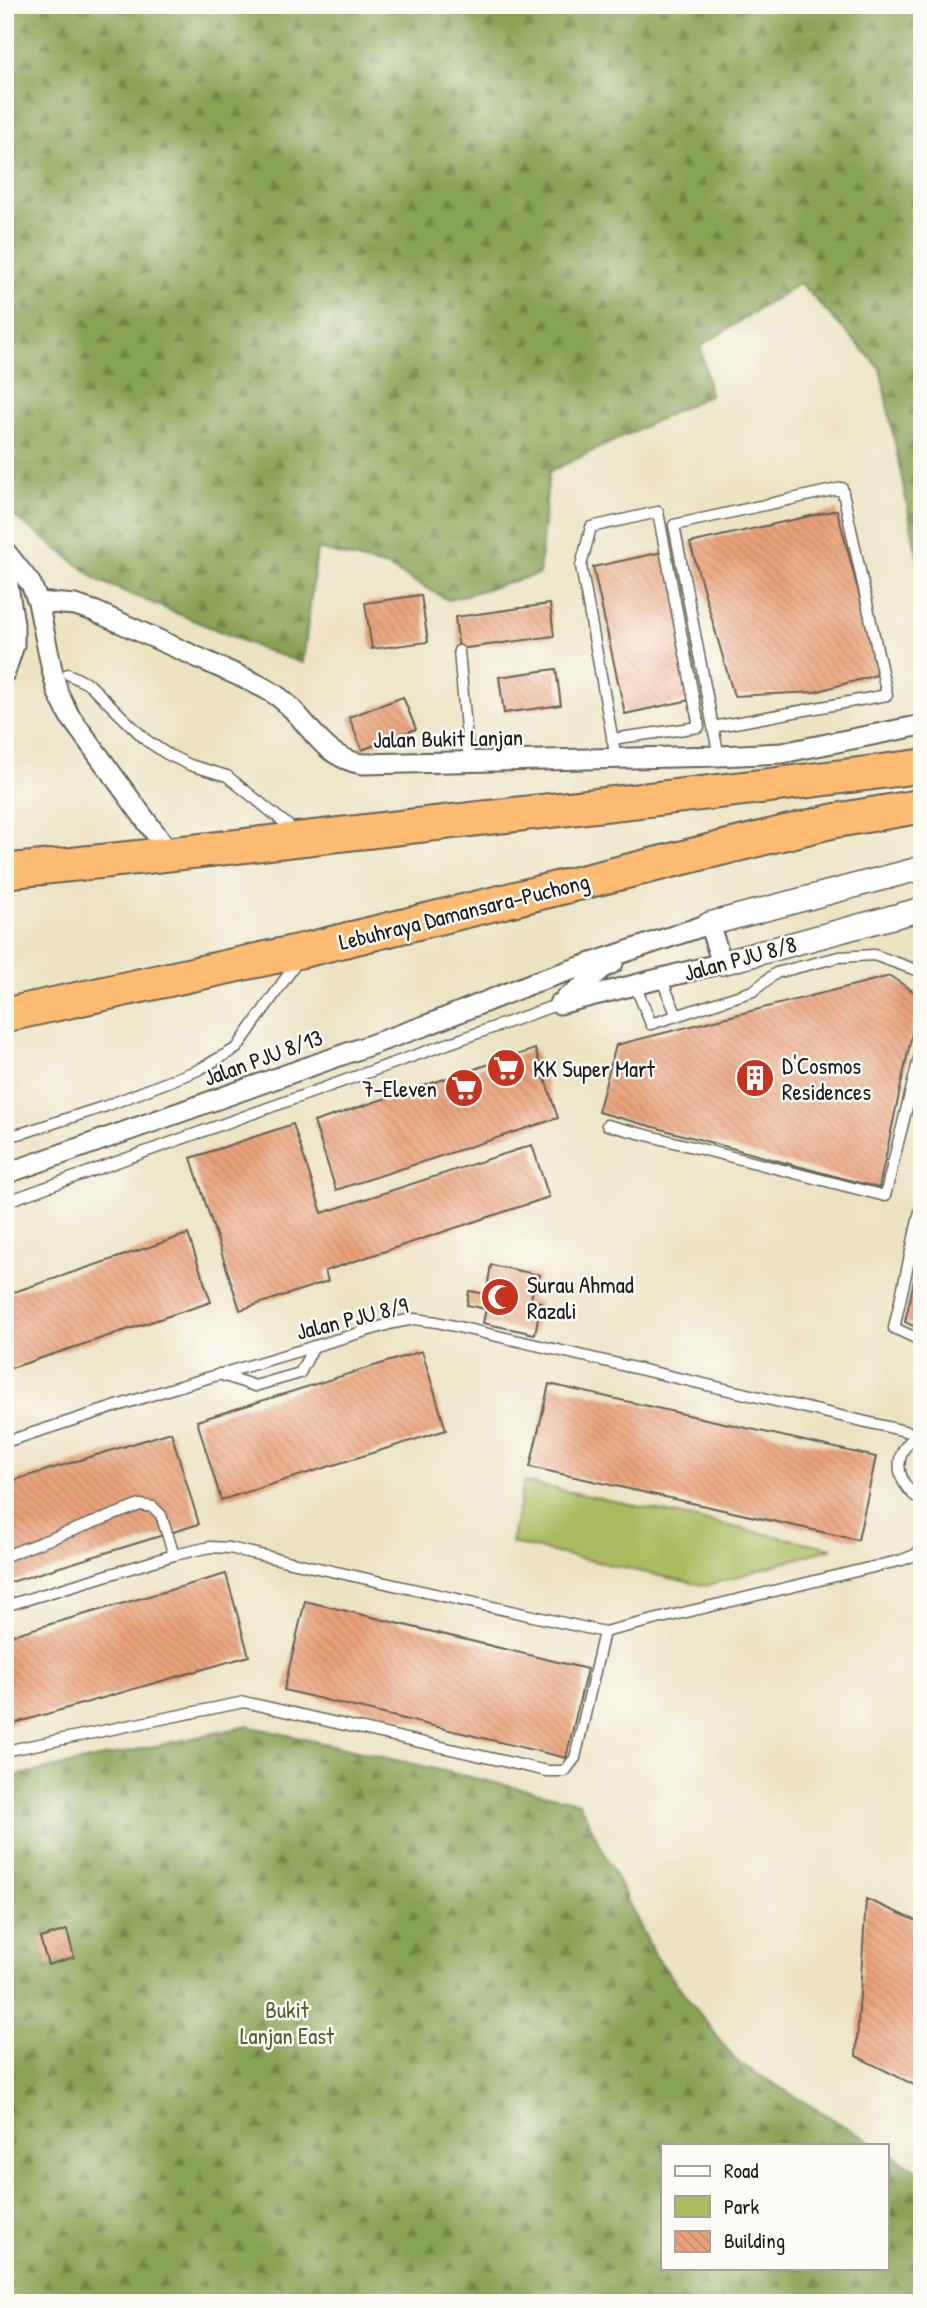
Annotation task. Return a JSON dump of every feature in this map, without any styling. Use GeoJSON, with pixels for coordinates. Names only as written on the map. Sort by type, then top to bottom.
{"type":"FeatureCollection","features":[{"type":"Feature","properties":{"kind":"highway"},"geometry":{"type":"LineString","coordinates":[[5,871],[171,855],[922,766]]}},
{"type":"Feature","properties":{"kind":"highway","name":"Lebuhraya Damansara–Puchong"},"geometry":{"type":"LineString","coordinates":[[5,1015],[305,950],[833,821],[922,806]]}},
{"type":"Feature","properties":{"kind":"highway"},"geometry":{"type":"LineString","coordinates":[[833,821],[922,816]]}},
{"type":"Feature","properties":{"kind":"street"},"geometry":{"type":"LineString","coordinates":[[5,551],[31,584],[38,602],[58,693],[69,715],[171,855]]}},
{"type":"Feature","properties":{"kind":"street"},"geometry":{"type":"LineString","coordinates":[[5,566],[14,624],[14,645],[5,671]]}},
{"type":"Feature","properties":{"kind":"street","name":"Jalan Bukit Lanjan"},"geometry":{"type":"LineString","coordinates":[[38,602],[75,605],[94,611],[243,679],[279,698],[316,738],[347,761],[362,764],[468,761],[614,749],[719,756],[782,753],[922,725]]}},
{"type":"Feature","properties":{"kind":"street","name":"Jalan PJU 8/8"},"geometry":{"type":"LineString","coordinates":[[652,943],[709,924],[922,868]]}},
{"type":"Feature","properties":{"kind":"street","name":"Jalan PJU 8/8"},"geometry":{"type":"LineString","coordinates":[[558,1004],[922,909]]}},
{"type":"Feature","properties":{"kind":"street"},"geometry":{"type":"LineString","coordinates":[[709,924],[722,963]]}},
{"type":"Feature","properties":{"kind":"street"},"geometry":{"type":"LineString","coordinates":[[558,1004],[602,969],[652,943]]}},
{"type":"Feature","properties":{"kind":"street","name":"Jalan PJU 8/13"},"geometry":{"type":"LineString","coordinates":[[5,1174],[427,1025],[535,982],[652,943]]}},
{"type":"Feature","properties":{"kind":"street"},"geometry":{"type":"LineString","coordinates":[[535,982],[566,987],[630,986]]}},
{"type":"Feature","properties":{"kind":"lane"},"geometry":{"type":"LineString","coordinates":[[713,727],[887,695],[842,488],[674,525],[713,727],[719,756]]}},
{"type":"Feature","properties":{"kind":"lane"},"geometry":{"type":"LineString","coordinates":[[658,512],[699,727],[614,749],[581,566],[591,527],[658,512]]}},
{"type":"Feature","properties":{"kind":"lane"},"geometry":{"type":"LineString","coordinates":[[458,651],[468,761]]}},
{"type":"Feature","properties":{"kind":"lane"},"geometry":{"type":"LineString","coordinates":[[68,674],[90,685],[156,747],[190,765],[227,776],[304,838]]}},
{"type":"Feature","properties":{"kind":"lane"},"geometry":{"type":"LineString","coordinates":[[5,1137],[106,1106],[198,1070],[237,1048],[305,950]]}},
{"type":"Feature","properties":{"kind":"lane"},"geometry":{"type":"LineString","coordinates":[[630,986],[651,1024],[753,991],[776,973],[839,957],[874,955],[922,972]]}},
{"type":"Feature","properties":{"kind":"lane"},"geometry":{"type":"LineString","coordinates":[[661,978],[677,1016]]}},
{"type":"Feature","properties":{"kind":"lane"},"geometry":{"type":"LineString","coordinates":[[5,1202],[558,1004]]}},
{"type":"Feature","properties":{"kind":"lane"},"geometry":{"type":"LineString","coordinates":[[607,1125],[885,1196],[922,1046]]}},
{"type":"Feature","properties":{"kind":"lane"},"geometry":{"type":"LineString","coordinates":[[922,1202],[894,1328],[922,1341]]}},
{"type":"Feature","properties":{"kind":"lane","name":"Jalan PJU 8/9"},"geometry":{"type":"LineString","coordinates":[[5,1442],[219,1374],[415,1319],[920,1434]]}},
{"type":"Feature","properties":{"kind":"lane"},"geometry":{"type":"LineString","coordinates":[[219,1374],[255,1386],[289,1377],[300,1373],[314,1346]]}},
{"type":"Feature","properties":{"kind":"lane","name":"Jalan PJU 8/9"},"geometry":{"type":"LineString","coordinates":[[920,1434],[909,1441],[902,1451],[900,1475],[911,1495],[922,1501]]}},
{"type":"Feature","properties":{"kind":"lane"},"geometry":{"type":"LineString","coordinates":[[5,1556],[140,1505],[153,1507],[161,1515],[174,1555]]}},
{"type":"Feature","properties":{"kind":"lane"},"geometry":{"type":"LineString","coordinates":[[5,1606],[174,1555],[210,1547],[229,1548],[604,1632],[902,1560],[915,1555],[922,1548]]}},
{"type":"Feature","properties":{"kind":"lane"},"geometry":{"type":"LineString","coordinates":[[5,1751],[244,1702],[547,1771],[565,1771],[575,1758],[604,1632]]}},
{"type":"Feature","properties":{"kind":"green space"},"geometry":{"type":"Polygon","coordinates":[[[5,5],[922,5],[922,580],[880,368],[800,283],[701,346],[710,395],[549,472],[539,574],[448,600],[388,567],[317,549],[303,663],[267,651],[99,581],[5,509],[5,5]]]}},
{"type":"Feature","properties":{"kind":"green space"},"geometry":{"type":"Polygon","coordinates":[[[524,1482],[832,1548],[706,1586],[511,1543],[524,1482]]]}},
{"type":"Feature","properties":{"kind":"green space","name":"Bukit Lanjan East"},"geometry":{"type":"Polygon","coordinates":[[[248,1726],[579,1802],[654,1954],[736,2061],[874,2144],[661,2144],[661,2270],[888,2270],[888,2153],[922,2173],[922,2303],[5,2303],[5,1778],[248,1726]]]}},
{"type":"Feature","properties":{"kind":"building"},"geometry":{"type":"Polygon","coordinates":[[[837,510],[880,674],[815,692],[734,696],[690,543],[837,510]]]}},
{"type":"Feature","properties":{"kind":"building"},"geometry":{"type":"Polygon","coordinates":[[[667,551],[699,698],[625,714],[593,567],[667,551]]]}},
{"type":"Feature","properties":{"kind":"building"},"geometry":{"type":"Polygon","coordinates":[[[421,595],[428,642],[372,649],[365,603],[421,595]]]}},
{"type":"Feature","properties":{"kind":"building"},"geometry":{"type":"Polygon","coordinates":[[[550,604],[554,636],[459,649],[455,617],[550,604]]]}},
{"type":"Feature","properties":{"kind":"building"},"geometry":{"type":"Polygon","coordinates":[[[556,669],[561,705],[504,713],[499,677],[556,669]]]}},
{"type":"Feature","properties":{"kind":"building"},"geometry":{"type":"Polygon","coordinates":[[[403,697],[416,729],[362,750],[349,717],[403,697]]]}},
{"type":"Feature","properties":{"kind":"building","name":"D'Cosmos Residences"},"geometry":{"type":"Polygon","coordinates":[[[890,976],[920,996],[879,1188],[598,1112],[616,1045],[890,976]]]}},
{"type":"Feature","properties":{"kind":"building"},"geometry":{"type":"Polygon","coordinates":[[[535,1049],[558,1118],[336,1190],[314,1122],[535,1049]]]}},
{"type":"Feature","properties":{"kind":"building"},"geometry":{"type":"Polygon","coordinates":[[[293,1124],[322,1213],[532,1145],[549,1197],[325,1271],[328,1281],[240,1310],[191,1158],[293,1124]]]}},
{"type":"Feature","properties":{"kind":"building"},"geometry":{"type":"Polygon","coordinates":[[[188,1234],[211,1302],[5,1370],[5,1295],[188,1234]]]}},
{"type":"Feature","properties":{"kind":"building"},"geometry":{"type":"Polygon","coordinates":[[[922,1248],[922,1330],[905,1322],[922,1248]]]}},
{"type":"Feature","properties":{"kind":"building","name":"Surau Ahmad Razali"},"geometry":{"type":"Polygon","coordinates":[[[491,1265],[540,1275],[538,1284],[534,1284],[531,1300],[541,1302],[535,1334],[483,1323],[486,1309],[467,1305],[469,1291],[486,1294],[491,1265]]]}},
{"type":"Feature","properties":{"kind":"building"},"geometry":{"type":"Polygon","coordinates":[[[422,1351],[446,1430],[221,1500],[197,1421],[422,1351]]]}},
{"type":"Feature","properties":{"kind":"building"},"geometry":{"type":"Polygon","coordinates":[[[549,1384],[876,1457],[858,1540],[530,1467],[549,1384]]]}},
{"type":"Feature","properties":{"kind":"building"},"geometry":{"type":"Polygon","coordinates":[[[171,1432],[199,1524],[5,1584],[5,1483],[171,1432]]]}},
{"type":"Feature","properties":{"kind":"building"},"geometry":{"type":"Polygon","coordinates":[[[226,1574],[249,1656],[5,1726],[5,1637],[226,1574]]]}},
{"type":"Feature","properties":{"kind":"building"},"geometry":{"type":"Polygon","coordinates":[[[305,1601],[587,1669],[566,1758],[284,1690],[305,1601]]]}},
{"type":"Feature","properties":{"kind":"building"},"geometry":{"type":"Polygon","coordinates":[[[866,1899],[922,1923],[922,2089],[856,2056],[866,1899]]]}},
{"type":"Feature","properties":{"kind":"building"},"geometry":{"type":"Polygon","coordinates":[[[67,1930],[74,1957],[48,1965],[40,1938],[67,1930]]]}},
{"type":"Feature","properties":{"kind":"place","name":"KK Super Mart"},"geometry":{"type":"Point","coordinates":[506,1068]}},
{"type":"Feature","properties":{"kind":"place","name":"D'Cosmos Residences"},"geometry":{"type":"Point","coordinates":[755,1078]}},
{"type":"Feature","properties":{"kind":"place","name":"7-Eleven"},"geometry":{"type":"Point","coordinates":[464,1088]}},
{"type":"Feature","properties":{"kind":"place","name":"Surau Ahmad Razali"},"geometry":{"type":"Point","coordinates":[500,1297]}}]}
